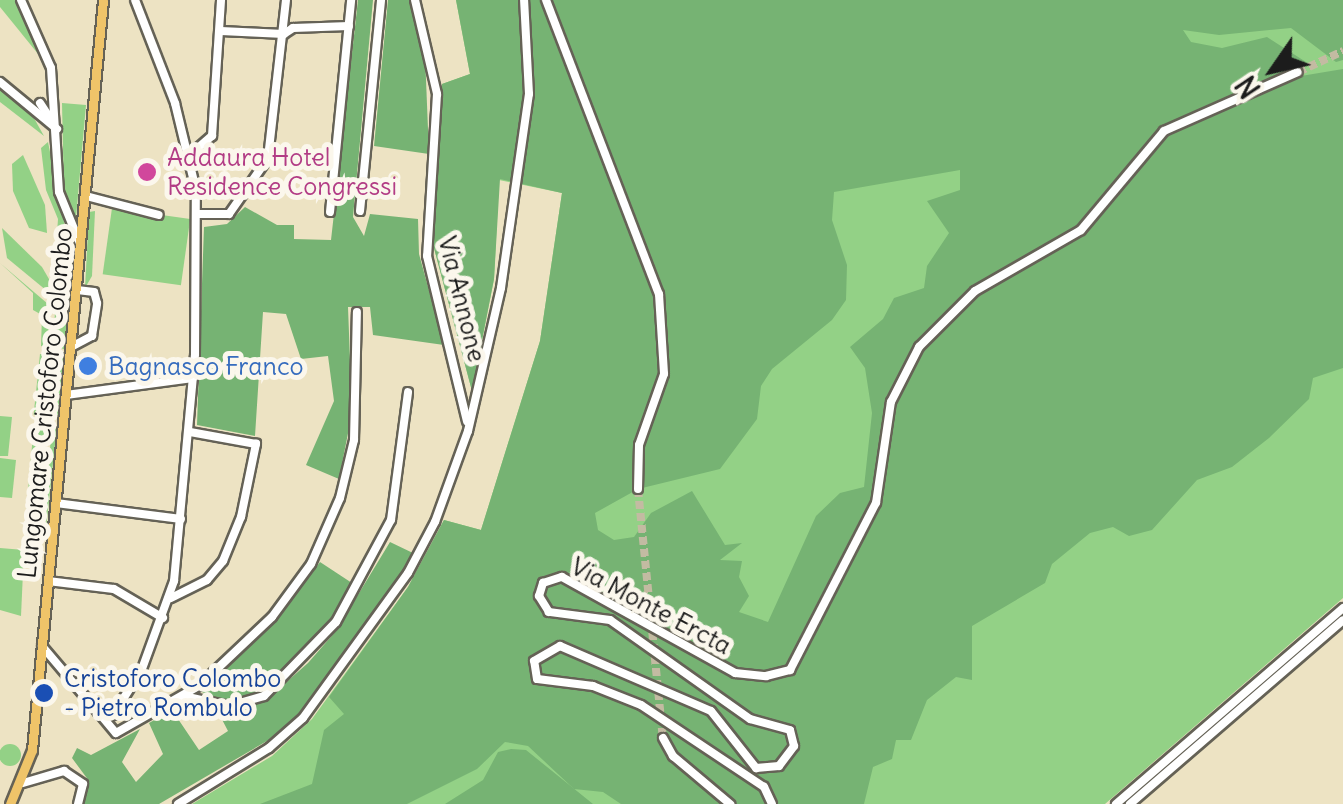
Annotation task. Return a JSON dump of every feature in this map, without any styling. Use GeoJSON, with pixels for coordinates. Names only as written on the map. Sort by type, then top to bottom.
{"type":"FeatureCollection","features":[{"type":"Feature","properties":{"kind":"main road","name":"Lungomare Cristoforo Colombo"},"geometry":{"type":"LineString","coordinates":[[10,804],[23,783],[42,646],[103,0]]}},
{"type":"Feature","properties":{"kind":"street"},"geometry":{"type":"LineString","coordinates":[[21,0],[52,68],[60,200],[81,246]]}},
{"type":"Feature","properties":{"kind":"street"},"geometry":{"type":"LineString","coordinates":[[98,712],[113,715],[124,705],[170,598],[193,378],[196,214],[191,154],[135,0]]}},
{"type":"Feature","properties":{"kind":"street"},"geometry":{"type":"LineString","coordinates":[[191,154],[212,136],[221,0]]}},
{"type":"Feature","properties":{"kind":"street"},"geometry":{"type":"LineString","coordinates":[[196,214],[228,214],[268,158],[286,0]]}},
{"type":"Feature","properties":{"kind":"street"},"geometry":{"type":"LineString","coordinates":[[330,212],[351,0]]}},
{"type":"Feature","properties":{"kind":"street"},"geometry":{"type":"LineString","coordinates":[[360,211],[381,0]]}},
{"type":"Feature","properties":{"kind":"street","name":"Via Annone"},"geometry":{"type":"LineString","coordinates":[[415,0],[436,94],[426,246],[463,386],[468,431]]}},
{"type":"Feature","properties":{"kind":"street"},"geometry":{"type":"LineString","coordinates":[[178,804],[269,748],[316,702],[420,554],[468,431],[501,288],[529,94],[524,0]]}},
{"type":"Feature","properties":{"kind":"street"},"geometry":{"type":"LineString","coordinates":[[546,0],[610,182],[642,242],[659,294],[664,374],[638,445],[638,488]]}},
{"type":"Feature","properties":{"kind":"street"},"geometry":{"type":"LineString","coordinates":[[221,31],[284,34],[292,28],[349,26]]}},
{"type":"Feature","properties":{"kind":"street","name":"Via Monte Ercta"},"geometry":{"type":"LineString","coordinates":[[772,804],[764,787],[641,705],[593,686],[537,679],[534,661],[560,646],[711,711],[756,768],[778,766],[794,746],[790,730],[750,719],[620,626],[588,614],[550,612],[539,596],[543,583],[562,577],[735,672],[766,676],[790,670],[876,503],[891,402],[919,347],[975,291],[1082,230],[1164,131],[1298,72]]}},
{"type":"Feature","properties":{"kind":"street"},"geometry":{"type":"LineString","coordinates":[[0,82],[57,129]]}},
{"type":"Feature","properties":{"kind":"street"},"geometry":{"type":"LineString","coordinates":[[40,103],[57,129]]}},
{"type":"Feature","properties":{"kind":"street"},"geometry":{"type":"LineString","coordinates":[[86,196],[159,215]]}},
{"type":"Feature","properties":{"kind":"street"},"geometry":{"type":"LineString","coordinates":[[71,347],[92,336],[97,303],[94,292],[77,290]]}},
{"type":"Feature","properties":{"kind":"street"},"geometry":{"type":"LineString","coordinates":[[42,646],[98,712],[106,729],[116,733],[183,696],[272,618],[311,564],[331,522],[358,413],[357,312]]}},
{"type":"Feature","properties":{"kind":"street"},"geometry":{"type":"LineString","coordinates":[[66,394],[193,378]]}},
{"type":"Feature","properties":{"kind":"street"},"geometry":{"type":"LineString","coordinates":[[183,696],[229,706],[264,696],[330,632],[369,570],[391,520],[408,392]]}},
{"type":"Feature","properties":{"kind":"street"},"geometry":{"type":"LineString","coordinates":[[170,598],[208,580],[223,561],[238,527],[256,444],[190,432]]}},
{"type":"Feature","properties":{"kind":"street"},"geometry":{"type":"LineString","coordinates":[[56,503],[181,520]]}},
{"type":"Feature","properties":{"kind":"street"},"geometry":{"type":"LineString","coordinates":[[48,582],[114,589],[163,618]]}},
{"type":"Feature","properties":{"kind":"street"},"geometry":{"type":"LineString","coordinates":[[1116,804],[1343,608]]}},
{"type":"Feature","properties":{"kind":"street"},"geometry":{"type":"LineString","coordinates":[[1130,804],[1343,620]]}},
{"type":"Feature","properties":{"kind":"street"},"geometry":{"type":"LineString","coordinates":[[663,738],[673,756],[730,804]]}},
{"type":"Feature","properties":{"kind":"street"},"geometry":{"type":"LineString","coordinates":[[23,783],[64,770],[84,784],[78,804]]}},
{"type":"Feature","properties":{"kind":"green space"},"geometry":{"type":"Polygon","coordinates":[[[0,0],[16,0],[43,60],[0,7],[0,0]]]}},
{"type":"Feature","properties":{"kind":"green space"},"geometry":{"type":"Polygon","coordinates":[[[358,0],[373,0],[353,217],[364,236],[370,214],[418,219],[419,254],[444,345],[373,335],[370,307],[348,307],[352,413],[339,479],[306,465],[334,401],[328,356],[301,359],[286,314],[263,312],[255,436],[197,425],[204,227],[227,224],[245,207],[277,225],[294,225],[294,239],[331,240],[358,0]]]}},
{"type":"Feature","properties":{"kind":"green space"},"geometry":{"type":"Polygon","coordinates":[[[388,0],[411,0],[425,55],[429,154],[374,146],[388,0]]]}},
{"type":"Feature","properties":{"kind":"green space"},"geometry":{"type":"Polygon","coordinates":[[[456,0],[1343,0],[1343,598],[1105,804],[192,804],[272,756],[312,719],[408,587],[444,520],[481,530],[540,341],[562,193],[499,180],[494,279],[472,391],[430,233],[442,84],[470,74],[456,0]]]}},
{"type":"Feature","properties":{"kind":"green space"},"geometry":{"type":"Polygon","coordinates":[[[456,0],[1343,0],[1343,60],[1336,62],[1291,28],[1219,35],[1183,30],[1191,42],[1222,48],[1267,37],[1306,62],[1297,68],[1301,76],[1343,69],[1343,368],[1313,378],[1309,399],[1269,438],[1232,467],[1197,480],[1152,530],[1129,536],[1113,527],[1090,533],[1052,564],[1045,583],[972,626],[972,680],[956,677],[927,700],[911,740],[896,740],[892,759],[873,767],[864,804],[621,804],[603,792],[574,789],[528,746],[505,742],[477,769],[407,804],[260,804],[312,784],[324,730],[344,714],[329,697],[408,587],[444,520],[481,530],[540,341],[562,193],[500,179],[494,279],[472,391],[430,233],[442,84],[470,74],[456,0]],[[960,170],[834,192],[832,220],[847,265],[846,300],[832,320],[772,369],[761,386],[757,419],[720,469],[638,489],[595,513],[598,530],[614,540],[634,537],[651,513],[692,491],[725,545],[742,543],[720,560],[742,561],[739,577],[749,596],[739,612],[768,622],[816,516],[840,493],[864,487],[872,413],[865,368],[850,347],[883,319],[894,298],[924,288],[927,266],[949,233],[927,201],[960,190],[960,170]]]}},
{"type":"Feature","properties":{"kind":"green space"},"geometry":{"type":"Polygon","coordinates":[[[0,86],[30,111],[44,136],[0,102],[0,86]]]}},
{"type":"Feature","properties":{"kind":"green space"},"geometry":{"type":"Polygon","coordinates":[[[62,103],[86,105],[75,229],[64,196],[62,103]]]}},
{"type":"Feature","properties":{"kind":"green space"},"geometry":{"type":"Polygon","coordinates":[[[48,142],[72,262],[70,304],[55,261],[58,219],[46,190],[41,148],[48,142]]]}},
{"type":"Feature","properties":{"kind":"green space"},"geometry":{"type":"Polygon","coordinates":[[[23,155],[45,205],[47,233],[29,228],[13,191],[12,164],[23,155]]]}},
{"type":"Feature","properties":{"kind":"green space"},"geometry":{"type":"Polygon","coordinates":[[[112,208],[190,219],[181,285],[103,274],[112,208]]]}},
{"type":"Feature","properties":{"kind":"green space"},"geometry":{"type":"Polygon","coordinates":[[[95,211],[92,276],[85,288],[89,212],[95,211]]]}},
{"type":"Feature","properties":{"kind":"green space"},"geometry":{"type":"Polygon","coordinates":[[[2,228],[42,267],[64,305],[7,258],[2,228]]]}},
{"type":"Feature","properties":{"kind":"green space"},"geometry":{"type":"Polygon","coordinates":[[[0,263],[48,304],[49,348],[41,346],[42,315],[33,310],[33,293],[0,263]]]}},
{"type":"Feature","properties":{"kind":"green space"},"geometry":{"type":"Polygon","coordinates":[[[55,308],[68,314],[65,350],[54,344],[55,308]]]}},
{"type":"Feature","properties":{"kind":"green space"},"geometry":{"type":"Polygon","coordinates":[[[40,354],[50,355],[44,416],[34,415],[40,354]]]}},
{"type":"Feature","properties":{"kind":"green space"},"geometry":{"type":"Polygon","coordinates":[[[64,356],[58,419],[51,405],[53,357],[64,356]]]}},
{"type":"Feature","properties":{"kind":"green space"},"geometry":{"type":"Polygon","coordinates":[[[0,416],[12,417],[8,456],[0,456],[0,416]]]}},
{"type":"Feature","properties":{"kind":"green space"},"geometry":{"type":"Polygon","coordinates":[[[34,424],[46,431],[34,537],[24,535],[34,424]]]}},
{"type":"Feature","properties":{"kind":"green space"},"geometry":{"type":"Polygon","coordinates":[[[57,426],[45,538],[51,431],[57,426]]]}},
{"type":"Feature","properties":{"kind":"green space"},"geometry":{"type":"Polygon","coordinates":[[[0,458],[16,460],[12,498],[0,497],[0,458]]]}},
{"type":"Feature","properties":{"kind":"green space"},"geometry":{"type":"Polygon","coordinates":[[[390,542],[415,554],[403,575],[315,696],[279,734],[159,804],[83,804],[89,781],[72,758],[77,748],[91,755],[140,729],[122,762],[136,782],[163,754],[149,723],[172,710],[199,750],[228,731],[216,708],[265,701],[308,663],[336,631],[390,542]]]}},
{"type":"Feature","properties":{"kind":"green space"},"geometry":{"type":"Polygon","coordinates":[[[0,548],[24,550],[21,616],[0,610],[0,548]]]}},
{"type":"Feature","properties":{"kind":"green space"},"geometry":{"type":"Polygon","coordinates":[[[320,562],[355,585],[331,623],[263,693],[229,702],[199,691],[273,624],[320,562]]]}},
{"type":"Feature","properties":{"kind":"green space"},"geometry":{"type":"Polygon","coordinates":[[[10,744],[18,747],[18,763],[10,766],[2,763],[-1,755],[2,747],[10,744]]]}},
{"type":"Feature","properties":{"kind":"green space"},"geometry":{"type":"Polygon","coordinates":[[[526,750],[593,804],[445,804],[483,780],[498,752],[526,750]]]}},
{"type":"Feature","properties":{"kind":"tunnel"},"geometry":{"type":"LineString","coordinates":[[1298,72],[1343,51]]}},
{"type":"Feature","properties":{"kind":"tunnel"},"geometry":{"type":"LineString","coordinates":[[638,489],[663,738]]}},
{"type":"Feature","properties":{"kind":"place","name":"Addaura Hotel Residence Congressi"},"geometry":{"type":"Point","coordinates":[147,172]}},
{"type":"Feature","properties":{"kind":"place","name":"Bagnasco Franco"},"geometry":{"type":"Point","coordinates":[88,366]}},
{"type":"Feature","properties":{"kind":"place","name":"Cristoforo Colombo - Pietro Rombulo"},"geometry":{"type":"Point","coordinates":[44,693]}}]}
